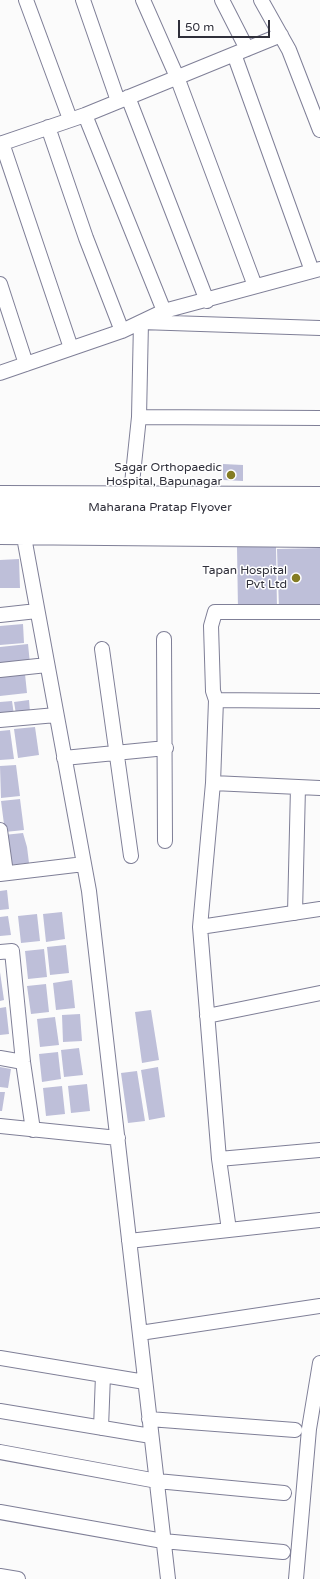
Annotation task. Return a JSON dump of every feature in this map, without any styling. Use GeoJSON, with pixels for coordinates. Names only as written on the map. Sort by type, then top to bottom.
{"type":"FeatureCollection","features":[{"type":"Feature","properties":{"kind":"main road","name":"Maharana Pratap Flyover"},"geometry":{"type":"LineString","coordinates":[[0,506],[320,508]]}},
{"type":"Feature","properties":{"kind":"main road","name":"Maharana Pratap Flyover"},"geometry":{"type":"LineString","coordinates":[[0,524],[320,525]]}},
{"type":"Feature","properties":{"kind":"street"},"geometry":{"type":"LineString","coordinates":[[26,0],[70,119]]}},
{"type":"Feature","properties":{"kind":"street"},"geometry":{"type":"LineString","coordinates":[[84,0],[123,99],[207,301]]}},
{"type":"Feature","properties":{"kind":"street"},"geometry":{"type":"LineString","coordinates":[[144,0],[177,77],[254,286]]}},
{"type":"Feature","properties":{"kind":"street"},"geometry":{"type":"LineString","coordinates":[[222,0],[247,49]]}},
{"type":"Feature","properties":{"kind":"street"},"geometry":{"type":"LineString","coordinates":[[261,0],[289,50],[320,130]]}},
{"type":"Feature","properties":{"kind":"street"},"geometry":{"type":"LineString","coordinates":[[71,348],[39,247],[1,143],[85,115],[281,35]]}},
{"type":"Feature","properties":{"kind":"street"},"geometry":{"type":"LineString","coordinates":[[0,374],[122,331],[164,311],[207,301],[254,286],[316,270],[234,54]]}},
{"type":"Feature","properties":{"kind":"street"},"geometry":{"type":"LineString","coordinates":[[85,115],[164,311]]}},
{"type":"Feature","properties":{"kind":"street"},"geometry":{"type":"LineString","coordinates":[[48,127],[86,238],[122,331]]}},
{"type":"Feature","properties":{"kind":"street"},"geometry":{"type":"LineString","coordinates":[[0,284],[26,364]]}},
{"type":"Feature","properties":{"kind":"street"},"geometry":{"type":"LineString","coordinates":[[141,322],[320,328]]}},
{"type":"Feature","properties":{"kind":"street"},"geometry":{"type":"LineString","coordinates":[[131,493],[140,417],[141,322]]}},
{"type":"Feature","properties":{"kind":"street"},"geometry":{"type":"LineString","coordinates":[[140,417],[320,418]]}},
{"type":"Feature","properties":{"kind":"street"},"geometry":{"type":"LineString","coordinates":[[0,492],[320,494]]}},
{"type":"Feature","properties":{"kind":"street"},"geometry":{"type":"LineString","coordinates":[[0,537],[320,540]]}},
{"type":"Feature","properties":{"kind":"street"},"geometry":{"type":"LineString","coordinates":[[24,537],[89,891],[168,1579]]}},
{"type":"Feature","properties":{"kind":"street"},"geometry":{"type":"LineString","coordinates":[[0,614],[37,611]]}},
{"type":"Feature","properties":{"kind":"street"},"geometry":{"type":"LineString","coordinates":[[229,1230],[219,1159],[200,927],[212,783],[216,700],[213,691],[211,626],[216,612],[320,612]]}},
{"type":"Feature","properties":{"kind":"street"},"geometry":{"type":"LineString","coordinates":[[164,639],[166,748],[165,841]]}},
{"type":"Feature","properties":{"kind":"street"},"geometry":{"type":"LineString","coordinates":[[102,649],[131,856]]}},
{"type":"Feature","properties":{"kind":"street"},"geometry":{"type":"LineString","coordinates":[[0,670],[47,665]]}},
{"type":"Feature","properties":{"kind":"street"},"geometry":{"type":"LineString","coordinates":[[216,700],[320,701]]}},
{"type":"Feature","properties":{"kind":"street"},"geometry":{"type":"LineString","coordinates":[[0,720],[56,715]]}},
{"type":"Feature","properties":{"kind":"street"},"geometry":{"type":"LineString","coordinates":[[64,758],[166,748]]}},
{"type":"Feature","properties":{"kind":"street"},"geometry":{"type":"LineString","coordinates":[[212,783],[320,788]]}},
{"type":"Feature","properties":{"kind":"street"},"geometry":{"type":"LineString","coordinates":[[295,913],[298,787]]}},
{"type":"Feature","properties":{"kind":"street"},"geometry":{"type":"LineString","coordinates":[[0,830],[3,873],[84,864]]}},
{"type":"Feature","properties":{"kind":"street"},"geometry":{"type":"LineString","coordinates":[[200,927],[320,909]]}},
{"type":"Feature","properties":{"kind":"street"},"geometry":{"type":"LineString","coordinates":[[0,952],[12,951],[23,1062],[33,1130]]}},
{"type":"Feature","properties":{"kind":"street"},"geometry":{"type":"LineString","coordinates":[[207,1016],[320,993]]}},
{"type":"Feature","properties":{"kind":"street"},"geometry":{"type":"LineString","coordinates":[[0,1058],[23,1062]]}},
{"type":"Feature","properties":{"kind":"street"},"geometry":{"type":"LineString","coordinates":[[0,1126],[118,1138]]}},
{"type":"Feature","properties":{"kind":"street"},"geometry":{"type":"LineString","coordinates":[[219,1159],[320,1150]]}},
{"type":"Feature","properties":{"kind":"street"},"geometry":{"type":"LineString","coordinates":[[129,1241],[320,1220]]}},
{"type":"Feature","properties":{"kind":"street"},"geometry":{"type":"LineString","coordinates":[[140,1333],[320,1306]]}},
{"type":"Feature","properties":{"kind":"street"},"geometry":{"type":"LineString","coordinates":[[0,1358],[145,1382]]}},
{"type":"Feature","properties":{"kind":"street"},"geometry":{"type":"LineString","coordinates":[[296,1579],[309,1429],[320,1363]]}},
{"type":"Feature","properties":{"kind":"street"},"geometry":{"type":"LineString","coordinates":[[100,1428],[103,1375]]}},
{"type":"Feature","properties":{"kind":"street"},"geometry":{"type":"LineString","coordinates":[[0,1410],[151,1436]]}},
{"type":"Feature","properties":{"kind":"street"},"geometry":{"type":"LineString","coordinates":[[149,1419],[295,1430]]}},
{"type":"Feature","properties":{"kind":"street"},"geometry":{"type":"LineString","coordinates":[[0,1452],[157,1481],[284,1493]]}},
{"type":"Feature","properties":{"kind":"street"},"geometry":{"type":"LineString","coordinates":[[0,1512],[163,1541],[283,1552]]}},
{"type":"Feature","properties":{"kind":"street"},"geometry":{"type":"LineString","coordinates":[[0,1576],[18,1579]]}},
{"type":"Feature","properties":{"kind":"building"},"geometry":{"type":"Polygon","coordinates":[[[223,464],[243,465],[243,481],[223,480],[223,464]]]}},
{"type":"Feature","properties":{"kind":"building"},"geometry":{"type":"Polygon","coordinates":[[[237,547],[276,547],[277,609],[238,610],[237,547]]]}},
{"type":"Feature","properties":{"kind":"building"},"geometry":{"type":"Polygon","coordinates":[[[320,548],[320,608],[279,609],[277,549],[320,548]]]}},
{"type":"Feature","properties":{"kind":"building"},"geometry":{"type":"Polygon","coordinates":[[[19,559],[20,588],[0,588],[0,560],[19,559]]]}},
{"type":"Feature","properties":{"kind":"building"},"geometry":{"type":"Polygon","coordinates":[[[23,624],[24,643],[0,645],[0,626],[23,624]]]}},
{"type":"Feature","properties":{"kind":"building"},"geometry":{"type":"Polygon","coordinates":[[[28,644],[30,664],[0,666],[0,647],[28,644]]]}},
{"type":"Feature","properties":{"kind":"building"},"geometry":{"type":"Polygon","coordinates":[[[25,674],[27,693],[0,696],[0,677],[25,674]]]}},
{"type":"Feature","properties":{"kind":"building"},"geometry":{"type":"Polygon","coordinates":[[[29,700],[30,712],[16,714],[14,702],[29,700]]]}},
{"type":"Feature","properties":{"kind":"building"},"geometry":{"type":"Polygon","coordinates":[[[12,701],[14,715],[0,716],[0,702],[12,701]]]}},
{"type":"Feature","properties":{"kind":"building"},"geometry":{"type":"Polygon","coordinates":[[[35,727],[39,755],[18,758],[14,729],[35,727]]]}},
{"type":"Feature","properties":{"kind":"building"},"geometry":{"type":"Polygon","coordinates":[[[10,730],[14,759],[0,760],[0,731],[10,730]]]}},
{"type":"Feature","properties":{"kind":"building"},"geometry":{"type":"Polygon","coordinates":[[[16,765],[20,796],[1,798],[0,766],[16,765]]]}},
{"type":"Feature","properties":{"kind":"building"},"geometry":{"type":"Polygon","coordinates":[[[20,799],[24,830],[5,832],[1,801],[20,799]]]}},
{"type":"Feature","properties":{"kind":"building"},"geometry":{"type":"Polygon","coordinates":[[[23,833],[29,863],[10,865],[4,835],[23,833]]]}},
{"type":"Feature","properties":{"kind":"building"},"geometry":{"type":"Polygon","coordinates":[[[7,890],[9,909],[0,910],[0,891],[7,890]]]}},
{"type":"Feature","properties":{"kind":"building"},"geometry":{"type":"Polygon","coordinates":[[[62,912],[65,939],[46,942],[43,914],[62,912]]]}},
{"type":"Feature","properties":{"kind":"building"},"geometry":{"type":"Polygon","coordinates":[[[37,914],[40,941],[21,943],[18,916],[37,914]]]}},
{"type":"Feature","properties":{"kind":"building"},"geometry":{"type":"Polygon","coordinates":[[[8,916],[11,935],[0,936],[0,917],[8,916]]]}},
{"type":"Feature","properties":{"kind":"building"},"geometry":{"type":"Polygon","coordinates":[[[66,945],[69,973],[50,975],[47,947],[66,945]]]}},
{"type":"Feature","properties":{"kind":"building"},"geometry":{"type":"Polygon","coordinates":[[[44,949],[47,977],[28,979],[25,951],[44,949]]]}},
{"type":"Feature","properties":{"kind":"building"},"geometry":{"type":"Polygon","coordinates":[[[0,972],[4,1000],[0,1001],[0,972]]]}},
{"type":"Feature","properties":{"kind":"building"},"geometry":{"type":"Polygon","coordinates":[[[72,980],[75,1008],[56,1010],[53,983],[72,980]]]}},
{"type":"Feature","properties":{"kind":"building"},"geometry":{"type":"Polygon","coordinates":[[[46,984],[49,1012],[31,1014],[27,986],[46,984]]]}},
{"type":"Feature","properties":{"kind":"building"},"geometry":{"type":"Polygon","coordinates":[[[6,1007],[9,1034],[0,1035],[0,1008],[6,1007]]]}},
{"type":"Feature","properties":{"kind":"building"},"geometry":{"type":"Polygon","coordinates":[[[151,1010],[159,1060],[142,1063],[135,1012],[151,1010]]]}},
{"type":"Feature","properties":{"kind":"building"},"geometry":{"type":"Polygon","coordinates":[[[80,1014],[82,1041],[63,1042],[62,1015],[80,1014]]]}},
{"type":"Feature","properties":{"kind":"building"},"geometry":{"type":"Polygon","coordinates":[[[55,1017],[59,1045],[40,1047],[37,1019],[55,1017]]]}},
{"type":"Feature","properties":{"kind":"building"},"geometry":{"type":"Polygon","coordinates":[[[79,1048],[83,1075],[64,1077],[61,1050],[79,1048]]]}},
{"type":"Feature","properties":{"kind":"building"},"geometry":{"type":"Polygon","coordinates":[[[58,1052],[61,1079],[42,1082],[39,1054],[58,1052]]]}},
{"type":"Feature","properties":{"kind":"building"},"geometry":{"type":"Polygon","coordinates":[[[0,1067],[11,1069],[8,1088],[0,1087],[0,1067]]]}},
{"type":"Feature","properties":{"kind":"building"},"geometry":{"type":"Polygon","coordinates":[[[158,1067],[165,1117],[149,1120],[141,1070],[158,1067]]]}},
{"type":"Feature","properties":{"kind":"building"},"geometry":{"type":"Polygon","coordinates":[[[137,1071],[145,1121],[128,1123],[121,1073],[137,1071]]]}},
{"type":"Feature","properties":{"kind":"building"},"geometry":{"type":"Polygon","coordinates":[[[87,1084],[90,1111],[71,1113],[68,1086],[87,1084]]]}},
{"type":"Feature","properties":{"kind":"building"},"geometry":{"type":"Polygon","coordinates":[[[62,1086],[65,1114],[46,1116],[43,1088],[62,1086]]]}},
{"type":"Feature","properties":{"kind":"building"},"geometry":{"type":"Polygon","coordinates":[[[0,1092],[5,1092],[2,1111],[0,1111],[0,1092]]]}},
{"type":"Feature","properties":{"kind":"place","name":"Sagar Orthopaedic Hospital, Bapunagar"},"geometry":{"type":"Point","coordinates":[231,475]}},
{"type":"Feature","properties":{"kind":"place","name":"Tapan Hospital Pvt Ltd"},"geometry":{"type":"Point","coordinates":[296,578]}}]}
